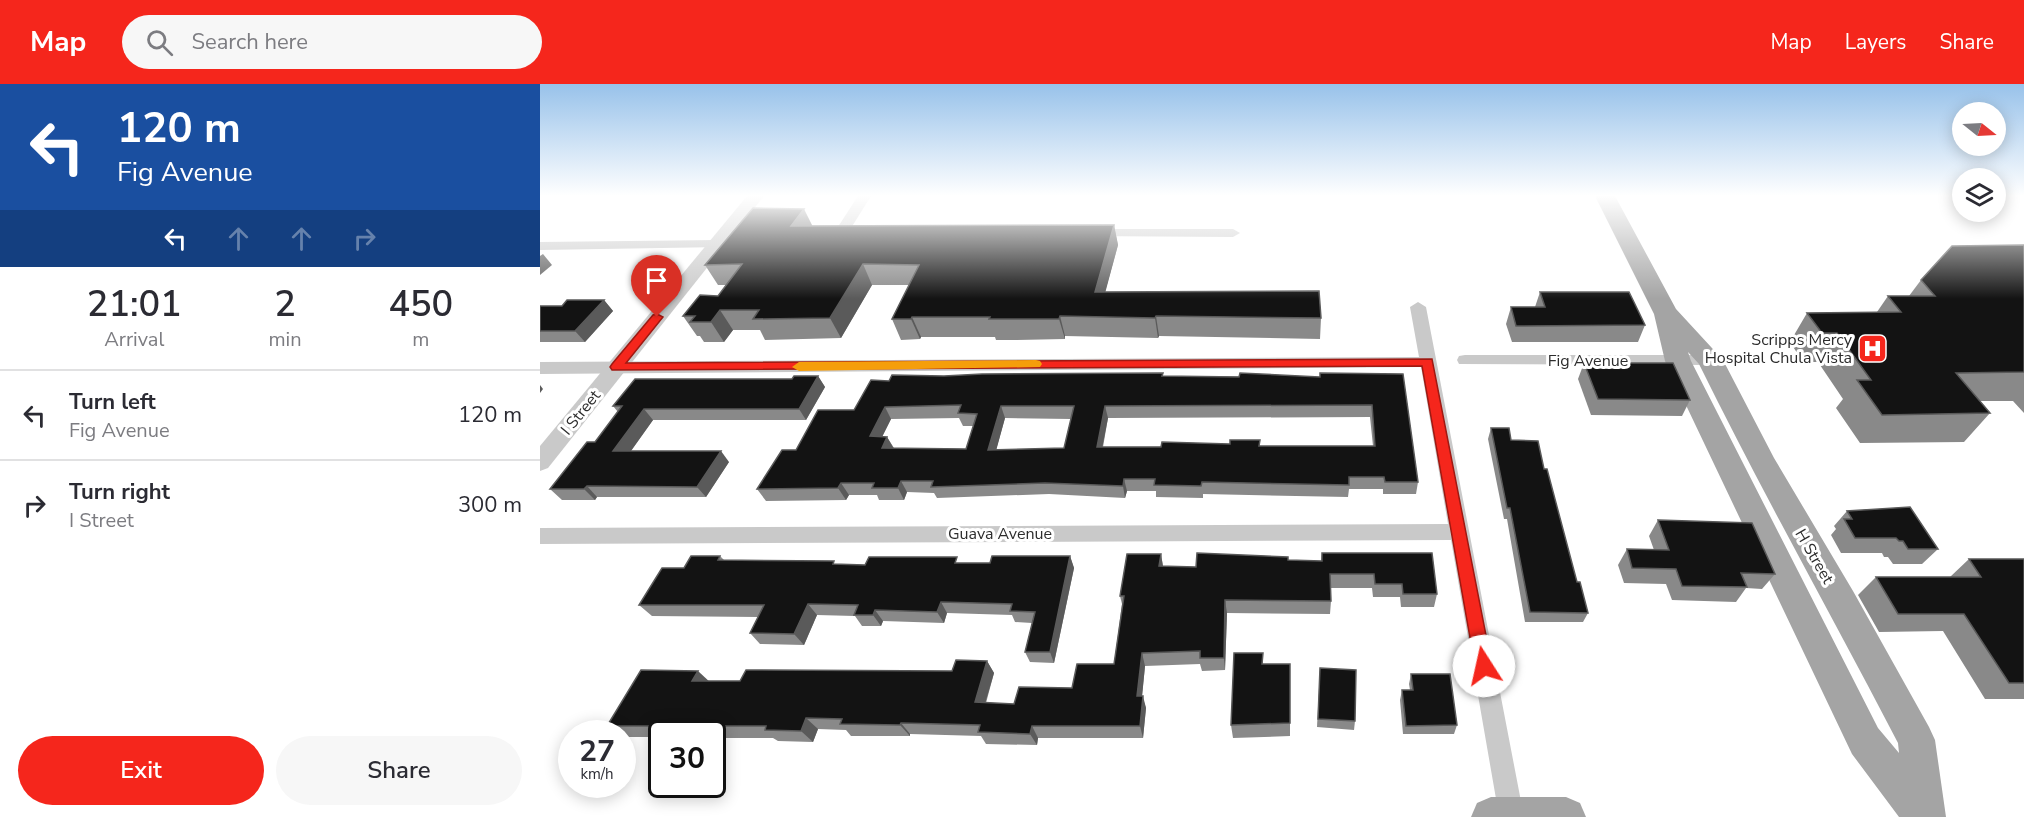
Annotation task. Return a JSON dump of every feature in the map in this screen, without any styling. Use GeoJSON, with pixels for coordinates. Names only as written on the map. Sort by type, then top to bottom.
{"type":"FeatureCollection","features":[{"type":"Feature","properties":{"kind":"main road","name":"H Street"},"geometry":{"type":"LineString","coordinates":[[1623,230],[1666,314],[1678,361],[1865,741],[1925,817]]}},
{"type":"Feature","properties":{"kind":"main road","name":"H Street"},"geometry":{"type":"LineString","coordinates":[[1666,314],[1710,360],[1762,463],[1841,601],[1916,740],[1925,817]]}},
{"type":"Feature","properties":{"kind":"main road"},"geometry":{"type":"LineString","coordinates":[[1491,817],[1566,817]]}},
{"type":"Feature","properties":{"kind":"street","name":"I Street"},"geometry":{"type":"LineString","coordinates":[[540,462],[728,230]]}},
{"type":"Feature","properties":{"kind":"street"},"geometry":{"type":"LineString","coordinates":[[1078,233],[1233,233]]}},
{"type":"Feature","properties":{"kind":"street"},"geometry":{"type":"LineString","coordinates":[[540,246],[717,244]]}},
{"type":"Feature","properties":{"kind":"street"},"geometry":{"type":"LineString","coordinates":[[1418,307],[1512,816]]}},
{"type":"Feature","properties":{"kind":"street","name":"Fig Avenue"},"geometry":{"type":"LineString","coordinates":[[1466,360],[1710,360]]}},
{"type":"Feature","properties":{"kind":"street"},"geometry":{"type":"LineString","coordinates":[[540,368],[1428,362]]}},
{"type":"Feature","properties":{"kind":"street","name":"Guava Avenue"},"geometry":{"type":"LineString","coordinates":[[540,536],[1459,532]]}},
{"type":"Feature","properties":{"kind":"building"},"geometry":{"type":"Polygon","coordinates":[[[734,230],[1113,230],[1095,292],[1319,291],[1321,318],[1060,316],[1059,319],[912,317],[911,319],[892,319],[919,265],[863,264],[830,318],[753,319],[759,310],[720,310],[711,322],[690,322],[695,316],[683,316],[700,295],[718,296],[742,264],[705,265],[734,230]]]}},
{"type":"Feature","properties":{"kind":"building"},"geometry":{"type":"Polygon","coordinates":[[[2024,245],[2024,372],[1956,373],[1990,413],[1882,415],[1857,380],[1871,380],[1837,333],[1822,333],[1807,313],[1901,312],[1888,296],[1935,296],[1921,280],[1952,246],[2024,245]]]}},
{"type":"Feature","properties":{"kind":"building"},"geometry":{"type":"Polygon","coordinates":[[[1540,292],[1629,292],[1645,325],[1516,326],[1511,307],[1545,307],[1540,292]]]}},
{"type":"Feature","properties":{"kind":"building"},"geometry":{"type":"Polygon","coordinates":[[[567,300],[604,300],[575,331],[540,331],[540,306],[562,306],[567,300]]]}},
{"type":"Feature","properties":{"kind":"building"},"geometry":{"type":"Polygon","coordinates":[[[1584,363],[1673,363],[1690,400],[1598,399],[1584,363]]]}},
{"type":"Feature","properties":{"kind":"building"},"geometry":{"type":"Polygon","coordinates":[[[1163,373],[1162,376],[1239,377],[1240,373],[1320,377],[1320,373],[1403,374],[1418,482],[1385,482],[1384,477],[1349,477],[1349,485],[1202,482],[1201,486],[1154,485],[1155,479],[1124,479],[1123,486],[1045,483],[931,487],[933,481],[901,481],[898,488],[872,488],[874,483],[841,483],[838,488],[757,489],[782,450],[796,450],[818,410],[854,410],[871,380],[889,381],[892,375],[1163,373]],[[961,405],[885,407],[870,436],[887,437],[882,448],[966,449],[977,414],[958,413],[961,405]],[[1372,405],[1105,406],[1097,447],[1161,447],[1162,442],[1230,444],[1230,440],[1260,440],[1259,446],[1375,446],[1372,405]],[[1001,406],[988,450],[1064,448],[1074,406],[1001,406]]]}},
{"type":"Feature","properties":{"kind":"building"},"geometry":{"type":"Polygon","coordinates":[[[794,376],[818,376],[799,409],[644,409],[613,451],[721,451],[697,487],[587,486],[584,489],[550,489],[587,442],[595,442],[622,406],[613,406],[635,379],[792,379],[794,376]]]}},
{"type":"Feature","properties":{"kind":"building"},"geometry":{"type":"Polygon","coordinates":[[[1491,428],[1509,428],[1511,440],[1538,441],[1544,469],[1547,469],[1577,582],[1580,582],[1588,613],[1530,612],[1510,508],[1507,508],[1491,428]]]}},
{"type":"Feature","properties":{"kind":"building"},"geometry":{"type":"Polygon","coordinates":[[[1910,507],[1938,549],[1908,549],[1903,541],[1896,538],[1855,538],[1844,519],[1852,519],[1847,511],[1910,507]]]}},
{"type":"Feature","properties":{"kind":"building"},"geometry":{"type":"Polygon","coordinates":[[[1658,520],[1752,523],[1775,574],[1741,573],[1747,587],[1682,586],[1676,569],[1632,568],[1627,549],[1669,550],[1658,520]]]}},
{"type":"Feature","properties":{"kind":"building"},"geometry":{"type":"Polygon","coordinates":[[[1197,553],[1288,557],[1288,560],[1322,561],[1322,553],[1432,553],[1437,594],[1403,594],[1402,584],[1375,584],[1374,574],[1330,574],[1331,601],[1225,600],[1224,658],[1200,658],[1200,651],[1142,653],[1137,696],[1143,696],[1140,726],[1032,726],[1030,734],[978,732],[980,725],[840,724],[842,719],[806,718],[801,731],[765,730],[766,726],[726,726],[726,720],[648,720],[648,726],[636,726],[636,720],[611,720],[641,670],[698,671],[692,681],[740,681],[746,670],[952,671],[956,660],[987,661],[975,702],[1014,704],[1019,687],[1072,688],[1077,664],[1114,664],[1124,596],[1120,596],[1127,554],[1161,554],[1159,566],[1196,567],[1197,553]]]}},
{"type":"Feature","properties":{"kind":"building"},"geometry":{"type":"Polygon","coordinates":[[[691,556],[720,556],[718,560],[834,561],[833,564],[865,565],[869,557],[957,557],[955,563],[990,563],[992,556],[1070,556],[1050,652],[1025,652],[1035,612],[1010,611],[1012,604],[941,602],[937,612],[875,610],[873,615],[854,615],[858,605],[808,604],[794,634],[750,633],[764,605],[639,605],[662,568],[684,568],[691,556]]]}},
{"type":"Feature","properties":{"kind":"building"},"geometry":{"type":"Polygon","coordinates":[[[1969,559],[2024,559],[2024,683],[2009,683],[1964,614],[1898,614],[1876,577],[1981,577],[1969,559]]]}},
{"type":"Feature","properties":{"kind":"building"},"geometry":{"type":"Polygon","coordinates":[[[1234,653],[1263,653],[1262,664],[1290,664],[1290,723],[1231,725],[1234,653]]]}},
{"type":"Feature","properties":{"kind":"building"},"geometry":{"type":"Polygon","coordinates":[[[1320,668],[1356,670],[1355,721],[1318,719],[1320,668]]]}},
{"type":"Feature","properties":{"kind":"building"},"geometry":{"type":"Polygon","coordinates":[[[1411,674],[1450,674],[1457,725],[1406,726],[1402,690],[1413,690],[1411,674]]]}},
{"type":"Feature","properties":{"kind":"slow traffic"},"geometry":{"type":"LineString","coordinates":[[799,367],[1036,364]]}},
{"type":"Feature","properties":{"kind":"place","name":"Scripps Mercy Hospital Chula Vista"},"geometry":{"type":"Point","coordinates":[1873,348]}},
{"type":"Feature","properties":{"kind":"route"},"geometry":{"type":"LineString","coordinates":[[657,317],[616,367],[1428,362],[1484,666]]}}]}
